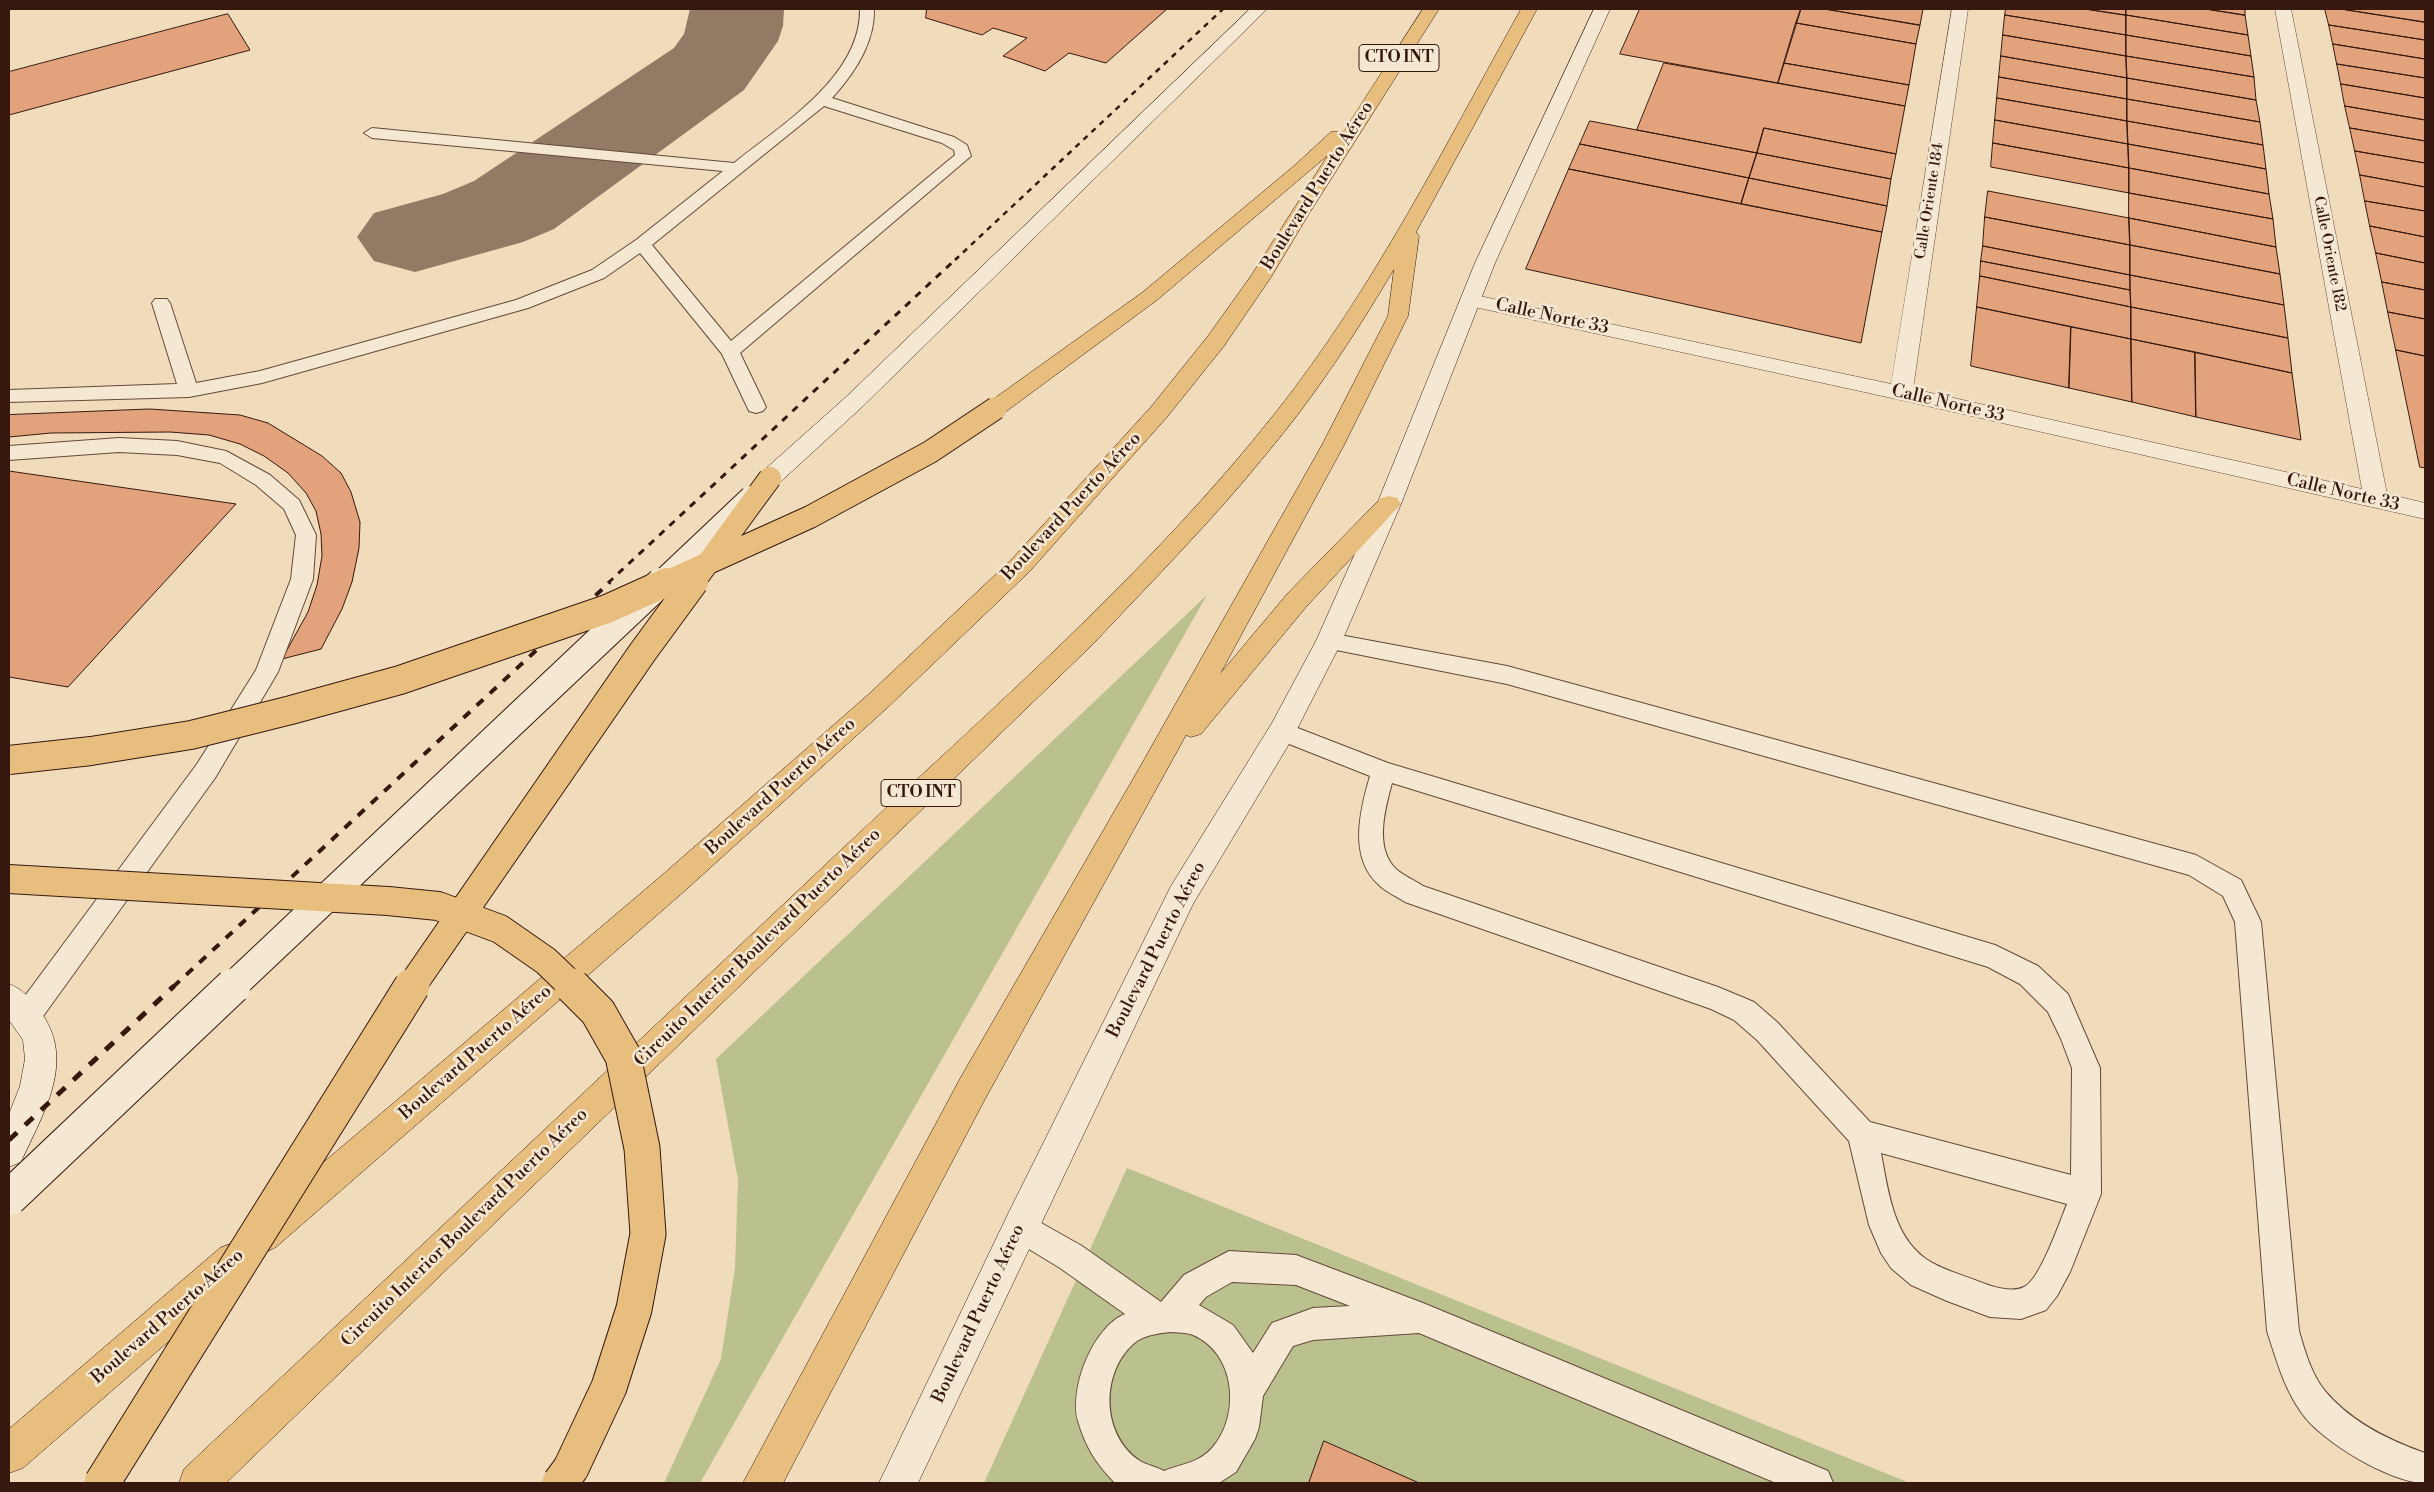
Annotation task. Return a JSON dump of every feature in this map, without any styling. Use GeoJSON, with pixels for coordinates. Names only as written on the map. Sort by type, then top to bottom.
{"type":"FeatureCollection","features":[{"type":"Feature","properties":{"kind":"highway","name":"Boulevard Puerto Aéreo"},"geometry":{"type":"LineString","coordinates":[[9,1454],[670,886],[878,701],[1021,565],[1159,412],[1216,341],[1261,277],[1429,9]]}},
{"type":"Feature","properties":{"kind":"highway","name":"Circuito Interior Boulevard Puerto Aéreo"},"geometry":{"type":"LineString","coordinates":[[198,1483],[1091,630],[1189,528],[1259,448],[1313,379],[1359,309],[1411,224],[1528,9]]}},
{"type":"Feature","properties":{"kind":"highway"},"geometry":{"type":"LineString","coordinates":[[9,760],[91,751],[182,736],[246,722],[400,680],[607,609],[810,517],[930,452],[996,408],[1150,296],[1300,170],[1368,108]]}},
{"type":"Feature","properties":{"kind":"highway"},"geometry":{"type":"LineString","coordinates":[[762,1483],[973,1088],[1150,776],[1333,445],[1398,316],[1411,224]]}},
{"type":"Feature","properties":{"kind":"highway"},"geometry":{"type":"LineString","coordinates":[[102,1483],[398,1007],[642,653],[770,478]]}},
{"type":"Feature","properties":{"kind":"highway"},"geometry":{"type":"LineString","coordinates":[[1150,776],[1297,600],[1389,504]]}},
{"type":"Feature","properties":{"kind":"highway"},"geometry":{"type":"LineString","coordinates":[[9,879],[388,901],[438,906],[500,929],[546,961],[598,1012],[623,1056],[642,1148],[648,1234],[634,1309],[609,1387],[571,1468],[560,1483]]}},
{"type":"Feature","properties":{"kind":"street"},"geometry":{"type":"LineString","coordinates":[[9,1198],[770,478],[854,402],[1259,9]]}},
{"type":"Feature","properties":{"kind":"street","name":"Boulevard Puerto Aéreo"},"geometry":{"type":"LineString","coordinates":[[898,1483],[1020,1226],[1182,895],[1282,731],[1329,641],[1389,504],[1485,263],[1602,9]]}},
{"type":"Feature","properties":{"kind":"street","name":"Calle Oriente 184"},"geometry":{"type":"LineString","coordinates":[[1901,393],[1960,9]]}},
{"type":"Feature","properties":{"kind":"street","name":"Calle Oriente 182"},"geometry":{"type":"LineString","coordinates":[[2283,9],[2376,500]]}},
{"type":"Feature","properties":{"kind":"street","name":"Calle Norte 33"},"geometry":{"type":"LineString","coordinates":[[1470,300],[1901,393],[2425,511]]}},
{"type":"Feature","properties":{"kind":"street"},"geometry":{"type":"LineString","coordinates":[[9,1150],[38,1081],[40,1046],[18,1008]]}},
{"type":"Feature","properties":{"kind":"lane"},"geometry":{"type":"LineString","coordinates":[[9,396],[189,391],[262,378],[522,304],[598,274],[642,244],[822,100],[839,81],[854,58],[863,36],[867,9]]}},
{"type":"Feature","properties":{"kind":"lane"},"geometry":{"type":"LineString","coordinates":[[730,352],[963,156],[960,148],[948,140],[822,100]]}},
{"type":"Feature","properties":{"kind":"lane"},"geometry":{"type":"LineString","coordinates":[[372,133],[737,168]]}},
{"type":"Feature","properties":{"kind":"lane"},"geometry":{"type":"LineString","coordinates":[[642,244],[730,352],[756,407]]}},
{"type":"Feature","properties":{"kind":"lane"},"geometry":{"type":"LineString","coordinates":[[161,302],[189,391]]}},
{"type":"Feature","properties":{"kind":"lane"},"geometry":{"type":"LineString","coordinates":[[9,453],[118,445],[177,448],[226,458],[263,480],[292,505],[306,535],[302,579],[267,672],[206,772],[18,1008]]}},
{"type":"Feature","properties":{"kind":"lane"},"geometry":{"type":"LineString","coordinates":[[1329,641],[1536,682],[2196,866],[2232,888],[2248,922],[2283,1331],[2291,1357],[2313,1402],[2342,1429],[2377,1452],[2425,1470]]}},
{"type":"Feature","properties":{"kind":"lane"},"geometry":{"type":"LineString","coordinates":[[1282,731],[1383,771],[1995,958],[2029,975],[2058,1003],[2074,1036],[2086,1068],[2086,1194],[2049,1282],[2039,1296],[2025,1303],[2006,1305],[1935,1281],[1913,1268],[1896,1251],[1884,1231],[1862,1134],[1767,1031],[1744,1011],[1718,999],[1414,894],[1385,875],[1374,855],[1371,811],[1383,771]]}},
{"type":"Feature","properties":{"kind":"lane"},"geometry":{"type":"LineString","coordinates":[[1862,1134],[2086,1194]]}},
{"type":"Feature","properties":{"kind":"lane"},"geometry":{"type":"LineString","coordinates":[[1020,1226],[1164,1317]]}},
{"type":"Feature","properties":{"kind":"lane"},"geometry":{"type":"LineString","coordinates":[[1164,1317],[1195,1286],[1229,1266],[1296,1270],[1423,1319],[1816,1483]]}},
{"type":"Feature","properties":{"kind":"lane"},"geometry":{"type":"LineString","coordinates":[[1154,1483],[1128,1473],[1106,1449],[1094,1418],[1094,1384],[1106,1353],[1127,1329],[1164,1317],[1198,1320],[1222,1336],[1240,1361],[1247,1390],[1243,1427],[1224,1460],[1194,1481],[1175,1483]]}},
{"type":"Feature","properties":{"kind":"lane"},"geometry":{"type":"LineString","coordinates":[[1247,1390],[1283,1334],[1313,1324],[1423,1319]]}},
{"type":"Feature","properties":{"kind":"green space"},"geometry":{"type":"Polygon","coordinates":[[[1207,595],[700,1483],[664,1483],[721,1359],[735,1268],[738,1180],[716,1059],[1207,595]]]}},
{"type":"Feature","properties":{"kind":"green space"},"geometry":{"type":"Polygon","coordinates":[[[1127,1168],[1910,1483],[984,1483],[1127,1168]]]}},
{"type":"Feature","properties":{"kind":"building"},"geometry":{"type":"Polygon","coordinates":[[[927,9],[1167,9],[1106,63],[1069,53],[1045,71],[1003,56],[1027,38],[993,28],[982,35],[926,18],[927,9]]]}},
{"type":"Feature","properties":{"kind":"building"},"geometry":{"type":"Polygon","coordinates":[[[1640,9],[1801,9],[1778,83],[1620,54],[1640,9]]]}},
{"type":"Feature","properties":{"kind":"building"},"geometry":{"type":"Polygon","coordinates":[[[1801,9],[1825,9],[1920,25],[1916,44],[1796,23],[1801,9]]]}},
{"type":"Feature","properties":{"kind":"building"},"geometry":{"type":"Polygon","coordinates":[[[1825,9],[1923,9],[1920,25],[1825,9]]]}},
{"type":"Feature","properties":{"kind":"building"},"geometry":{"type":"Polygon","coordinates":[[[2006,9],[2085,9],[2126,15],[2126,35],[2005,15],[2006,9]]]}},
{"type":"Feature","properties":{"kind":"building"},"geometry":{"type":"Polygon","coordinates":[[[2085,9],[2126,9],[2126,15],[2085,9]]]}},
{"type":"Feature","properties":{"kind":"building"},"geometry":{"type":"Polygon","coordinates":[[[2126,9],[2206,9],[2245,15],[2248,35],[2126,15],[2126,9]]]}},
{"type":"Feature","properties":{"kind":"building"},"geometry":{"type":"Polygon","coordinates":[[[2206,9],[2245,9],[2245,15],[2206,9]]]}},
{"type":"Feature","properties":{"kind":"building"},"geometry":{"type":"Polygon","coordinates":[[[2325,9],[2341,9],[2425,22],[2425,40],[2329,25],[2325,9]]]}},
{"type":"Feature","properties":{"kind":"building"},"geometry":{"type":"Polygon","coordinates":[[[2341,9],[2425,9],[2425,22],[2341,9]]]}},
{"type":"Feature","properties":{"kind":"building"},"geometry":{"type":"Polygon","coordinates":[[[228,14],[250,50],[9,115],[9,72],[228,14]]]}},
{"type":"Feature","properties":{"kind":"building"},"geometry":{"type":"Polygon","coordinates":[[[2005,15],[2126,35],[2126,56],[2003,35],[2005,15]]]}},
{"type":"Feature","properties":{"kind":"building"},"geometry":{"type":"Polygon","coordinates":[[[2126,15],[2248,35],[2251,56],[2126,35],[2126,15]]]}},
{"type":"Feature","properties":{"kind":"building"},"geometry":{"type":"Polygon","coordinates":[[[1796,23],[1916,44],[1909,85],[1784,63],[1796,23]]]}},
{"type":"Feature","properties":{"kind":"building"},"geometry":{"type":"Polygon","coordinates":[[[2329,25],[2425,40],[2425,59],[2333,44],[2329,25]]]}},
{"type":"Feature","properties":{"kind":"building"},"geometry":{"type":"Polygon","coordinates":[[[2003,35],[2126,56],[2127,78],[2001,56],[2003,35]]]}},
{"type":"Feature","properties":{"kind":"building"},"geometry":{"type":"Polygon","coordinates":[[[2126,35],[2251,56],[2254,77],[2126,56],[2126,35]]]}},
{"type":"Feature","properties":{"kind":"building"},"geometry":{"type":"Polygon","coordinates":[[[2333,44],[2425,59],[2425,78],[2337,64],[2333,44]]]}},
{"type":"Feature","properties":{"kind":"building"},"geometry":{"type":"Polygon","coordinates":[[[2001,56],[2127,78],[2127,99],[1999,77],[2001,56]]]}},
{"type":"Feature","properties":{"kind":"building"},"geometry":{"type":"Polygon","coordinates":[[[2126,56],[2254,77],[2256,100],[2127,78],[2126,56]]]}},
{"type":"Feature","properties":{"kind":"building"},"geometry":{"type":"Polygon","coordinates":[[[1664,63],[1905,106],[1896,154],[1764,128],[1757,153],[1637,130],[1664,63]]]}},
{"type":"Feature","properties":{"kind":"building"},"geometry":{"type":"Polygon","coordinates":[[[1784,63],[1909,85],[1905,106],[1778,83],[1784,63]]]}},
{"type":"Feature","properties":{"kind":"building"},"geometry":{"type":"Polygon","coordinates":[[[2337,64],[2425,78],[2425,98],[2341,84],[2337,64]]]}},
{"type":"Feature","properties":{"kind":"building"},"geometry":{"type":"Polygon","coordinates":[[[1999,77],[2127,99],[2127,121],[1997,98],[1999,77]]]}},
{"type":"Feature","properties":{"kind":"building"},"geometry":{"type":"Polygon","coordinates":[[[2127,78],[2256,100],[2260,122],[2127,99],[2127,78]]]}},
{"type":"Feature","properties":{"kind":"building"},"geometry":{"type":"Polygon","coordinates":[[[2341,84],[2425,98],[2425,120],[2345,106],[2341,84]]]}},
{"type":"Feature","properties":{"kind":"building"},"geometry":{"type":"Polygon","coordinates":[[[1997,98],[2127,121],[2128,144],[1995,120],[1997,98]]]}},
{"type":"Feature","properties":{"kind":"building"},"geometry":{"type":"Polygon","coordinates":[[[2127,99],[2260,122],[2263,145],[2127,121],[2127,99]]]}},
{"type":"Feature","properties":{"kind":"building"},"geometry":{"type":"Polygon","coordinates":[[[2345,106],[2425,120],[2425,141],[2350,128],[2345,106]]]}},
{"type":"Feature","properties":{"kind":"building"},"geometry":{"type":"Polygon","coordinates":[[[1995,120],[2128,144],[2129,168],[1993,143],[1995,120]]]}},
{"type":"Feature","properties":{"kind":"building"},"geometry":{"type":"Polygon","coordinates":[[[1590,121],[1757,153],[1749,178],[1580,144],[1590,121]]]}},
{"type":"Feature","properties":{"kind":"building"},"geometry":{"type":"Polygon","coordinates":[[[2127,121],[2263,145],[2266,169],[2128,144],[2127,121]]]}},
{"type":"Feature","properties":{"kind":"building"},"geometry":{"type":"Polygon","coordinates":[[[1764,128],[1896,154],[1891,179],[1757,153],[1764,128]]]}},
{"type":"Feature","properties":{"kind":"building"},"geometry":{"type":"Polygon","coordinates":[[[2350,128],[2425,141],[2425,163],[2355,151],[2350,128]]]}},
{"type":"Feature","properties":{"kind":"building"},"geometry":{"type":"Polygon","coordinates":[[[1993,143],[2129,168],[2129,193],[1991,167],[1993,143]]]}},
{"type":"Feature","properties":{"kind":"building"},"geometry":{"type":"Polygon","coordinates":[[[1580,144],[1749,178],[1741,204],[1569,169],[1580,144]]]}},
{"type":"Feature","properties":{"kind":"building"},"geometry":{"type":"Polygon","coordinates":[[[2128,144],[2266,169],[2269,194],[2129,168],[2128,144]]]}},
{"type":"Feature","properties":{"kind":"building"},"geometry":{"type":"Polygon","coordinates":[[[2355,151],[2425,163],[2425,187],[2360,175],[2355,151]]]}},
{"type":"Feature","properties":{"kind":"building"},"geometry":{"type":"Polygon","coordinates":[[[1757,153],[1891,179],[1887,206],[1749,178],[1757,153]]]}},
{"type":"Feature","properties":{"kind":"building"},"geometry":{"type":"Polygon","coordinates":[[[2129,168],[2269,194],[2273,219],[2129,193],[2129,168]]]}},
{"type":"Feature","properties":{"kind":"building"},"geometry":{"type":"Polygon","coordinates":[[[1569,169],[1882,232],[1861,343],[1526,269],[1569,169]]]}},
{"type":"Feature","properties":{"kind":"building"},"geometry":{"type":"Polygon","coordinates":[[[2360,175],[2425,187],[2425,211],[2365,201],[2360,175]]]}},
{"type":"Feature","properties":{"kind":"building"},"geometry":{"type":"Polygon","coordinates":[[[1749,178],[1887,206],[1882,232],[1741,204],[1749,178]]]}},
{"type":"Feature","properties":{"kind":"building"},"geometry":{"type":"Polygon","coordinates":[[[1988,191],[2129,218],[2130,245],[1985,217],[1988,191]]]}},
{"type":"Feature","properties":{"kind":"building"},"geometry":{"type":"Polygon","coordinates":[[[2129,193],[2273,219],[2276,247],[2129,218],[2129,193]]]}},
{"type":"Feature","properties":{"kind":"building"},"geometry":{"type":"Polygon","coordinates":[[[2365,201],[2425,211],[2425,237],[2370,226],[2365,201]]]}},
{"type":"Feature","properties":{"kind":"building"},"geometry":{"type":"Polygon","coordinates":[[[1985,217],[2130,245],[2130,275],[1983,246],[1985,217]]]}},
{"type":"Feature","properties":{"kind":"building"},"geometry":{"type":"Polygon","coordinates":[[[2129,218],[2276,247],[2280,274],[2130,245],[2129,218]]]}},
{"type":"Feature","properties":{"kind":"building"},"geometry":{"type":"Polygon","coordinates":[[[2370,226],[2425,237],[2425,263],[2376,253],[2370,226]]]}},
{"type":"Feature","properties":{"kind":"building"},"geometry":{"type":"Polygon","coordinates":[[[2130,245],[2280,274],[2284,305],[2130,275],[2130,245]]]}},
{"type":"Feature","properties":{"kind":"building"},"geometry":{"type":"Polygon","coordinates":[[[1983,246],[2130,275],[2130,290],[1981,261],[1983,246]]]}},
{"type":"Feature","properties":{"kind":"building"},"geometry":{"type":"Polygon","coordinates":[[[2376,253],[2425,263],[2425,290],[2382,282],[2376,253]]]}},
{"type":"Feature","properties":{"kind":"building"},"geometry":{"type":"Polygon","coordinates":[[[1981,261],[2130,290],[2131,307],[1980,276],[1981,261]]]}},
{"type":"Feature","properties":{"kind":"building"},"geometry":{"type":"Polygon","coordinates":[[[2130,275],[2284,305],[2288,338],[2131,307],[2130,275]]]}},
{"type":"Feature","properties":{"kind":"building"},"geometry":{"type":"Polygon","coordinates":[[[1980,276],[2131,307],[2131,339],[1977,307],[1980,276]]]}},
{"type":"Feature","properties":{"kind":"building"},"geometry":{"type":"Polygon","coordinates":[[[2382,282],[2425,290],[2425,319],[2388,312],[2382,282]]]}},
{"type":"Feature","properties":{"kind":"building"},"geometry":{"type":"Polygon","coordinates":[[[1977,307],[2071,327],[2069,388],[1971,366],[1977,307]]]}},
{"type":"Feature","properties":{"kind":"building"},"geometry":{"type":"Polygon","coordinates":[[[2131,307],[2288,338],[2292,373],[2131,339],[2131,307]]]}},
{"type":"Feature","properties":{"kind":"building"},"geometry":{"type":"Polygon","coordinates":[[[2388,312],[2425,319],[2425,356],[2396,350],[2388,312]]]}},
{"type":"Feature","properties":{"kind":"building"},"geometry":{"type":"Polygon","coordinates":[[[2071,327],[2131,339],[2132,402],[2069,388],[2071,327]]]}},
{"type":"Feature","properties":{"kind":"building"},"geometry":{"type":"Polygon","coordinates":[[[2131,339],[2195,352],[2196,417],[2132,402],[2131,339]]]}},
{"type":"Feature","properties":{"kind":"building"},"geometry":{"type":"Polygon","coordinates":[[[2396,350],[2425,356],[2425,468],[2420,467],[2396,350]]]}},
{"type":"Feature","properties":{"kind":"building"},"geometry":{"type":"Polygon","coordinates":[[[2195,352],[2292,373],[2301,440],[2196,417],[2195,352]]]}},
{"type":"Feature","properties":{"kind":"building"},"geometry":{"type":"Polygon","coordinates":[[[150,409],[240,415],[268,423],[322,456],[341,473],[351,492],[360,522],[359,548],[352,582],[342,609],[321,649],[282,659],[308,612],[317,585],[322,556],[321,534],[316,511],[306,493],[288,473],[264,456],[240,444],[209,435],[170,432],[51,433],[9,437],[9,415],[150,409]]]}},
{"type":"Feature","properties":{"kind":"building"},"geometry":{"type":"Polygon","coordinates":[[[9,471],[236,504],[68,687],[9,677],[9,471]]]}},
{"type":"Feature","properties":{"kind":"building"},"geometry":{"type":"Polygon","coordinates":[[[1324,1441],[1419,1483],[1309,1483],[1324,1441]]]}},
{"type":"Feature","properties":{"kind":"taxiway"},"geometry":{"type":"LineString","coordinates":[[415,237],[483,218],[514,205],[709,69],[720,56],[733,34],[737,9]]}},
{"type":"Feature","properties":{"kind":"railway"},"geometry":{"type":"LineString","coordinates":[[955,260],[1223,9]]}},
{"type":"Feature","properties":{"kind":"railway"},"geometry":{"type":"LineString","coordinates":[[608,583],[957,258]]}},
{"type":"Feature","properties":{"kind":"railway"},"geometry":{"type":"LineString","coordinates":[[173,987],[610,582]]}},
{"type":"Feature","properties":{"kind":"railway"},"geometry":{"type":"LineString","coordinates":[[9,1140],[174,986]]}}]}
